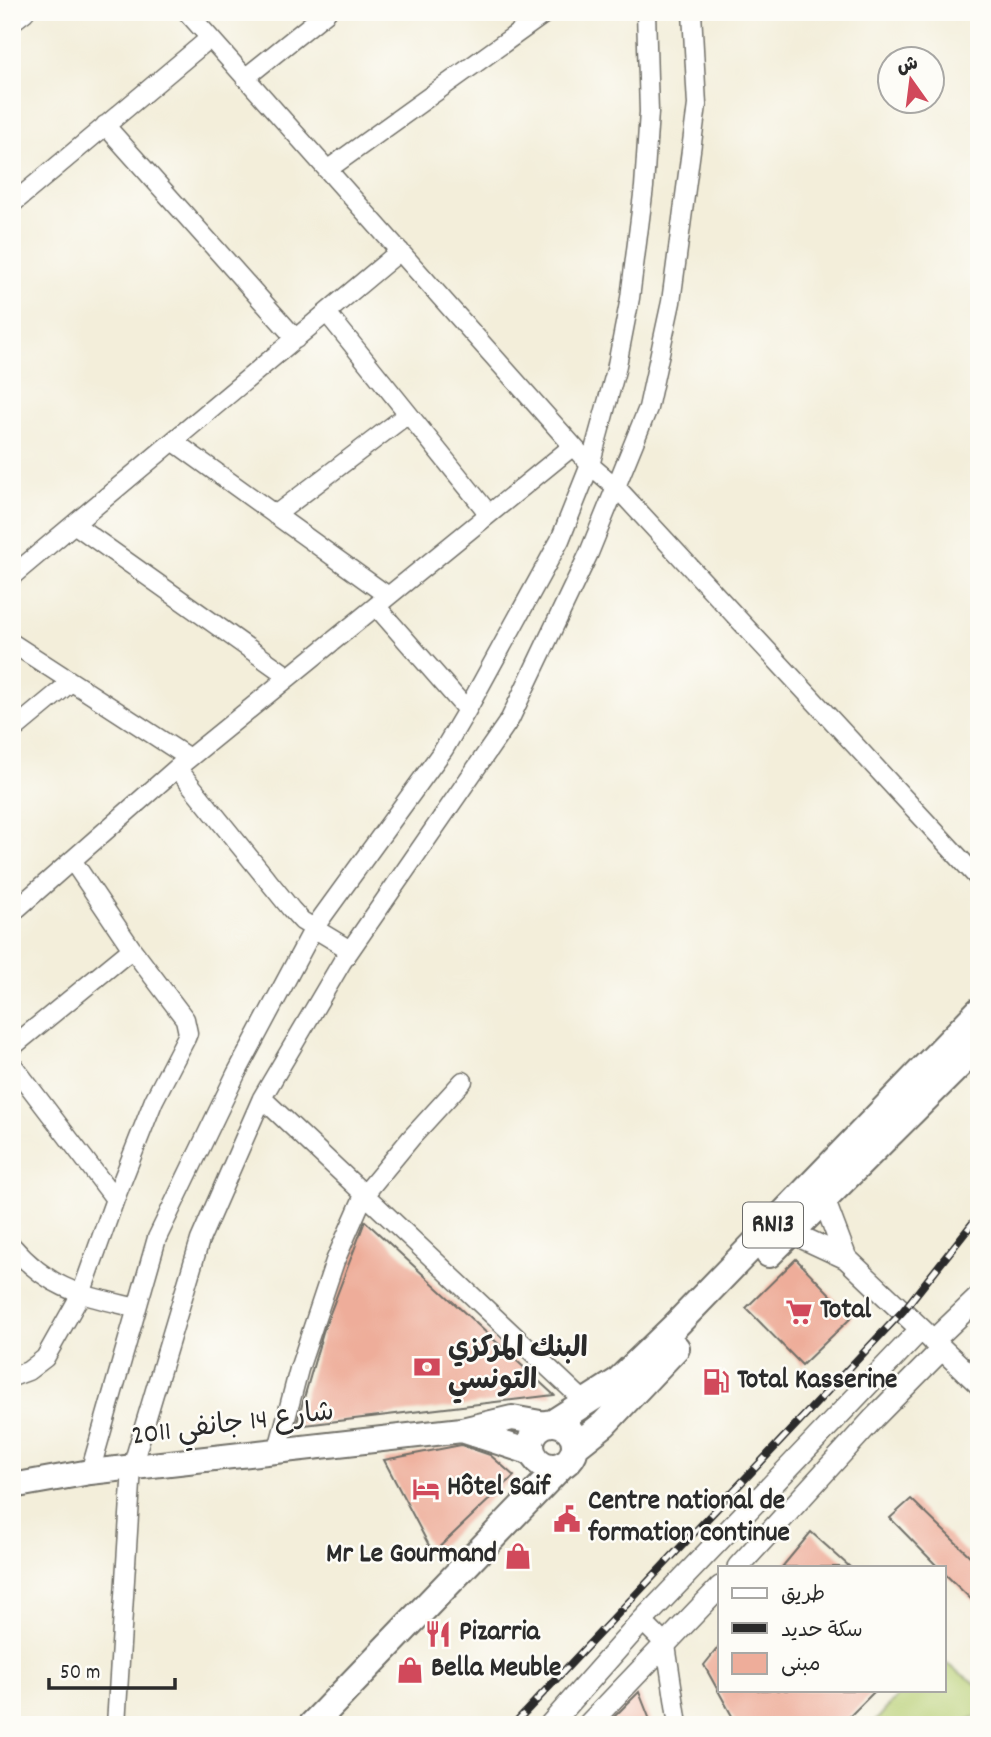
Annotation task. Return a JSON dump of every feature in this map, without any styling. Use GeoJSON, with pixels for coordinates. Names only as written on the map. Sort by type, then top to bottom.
{"type":"FeatureCollection","features":[{"type":"Feature","properties":{"kind":"main road","name":"RN13"},"geometry":{"type":"LineString","coordinates":[[312,1725],[694,1329],[979,1011]]}},
{"type":"Feature","properties":{"kind":"main road","name":"RN13"},"geometry":{"type":"LineString","coordinates":[[817,1193],[979,1045]]}},
{"type":"Feature","properties":{"kind":"main road","name":"RN13"},"geometry":{"type":"LineString","coordinates":[[517,1510],[533,1480],[534,1456],[531,1446],[535,1433],[617,1382],[787,1224]]}},
{"type":"Feature","properties":{"kind":"main road","name":"شارع 14 جانفي 2011"},"geometry":{"type":"LineString","coordinates":[[12,1486],[90,1472],[462,1430],[512,1418],[550,1424]]}},
{"type":"Feature","properties":{"kind":"main road"},"geometry":{"type":"LineString","coordinates":[[534,1456],[548,1466],[569,1456],[571,1433],[566,1428],[550,1424]]}},
{"type":"Feature","properties":{"kind":"main road","name":"شارع 14 جانفي 2011"},"geometry":{"type":"LineString","coordinates":[[462,1430],[534,1456]]}},
{"type":"Feature","properties":{"kind":"street"},"geometry":{"type":"LineString","coordinates":[[12,22],[25,12]]}},
{"type":"Feature","properties":{"kind":"street"},"geometry":{"type":"LineString","coordinates":[[187,12],[590,465],[617,488],[979,879]]}},
{"type":"Feature","properties":{"kind":"street"},"geometry":{"type":"LineString","coordinates":[[245,78],[327,12]]}},
{"type":"Feature","properties":{"kind":"street"},"geometry":{"type":"LineString","coordinates":[[327,170],[547,12]]}},
{"type":"Feature","properties":{"kind":"street"},"geometry":{"type":"LineString","coordinates":[[90,1472],[157,1238],[236,1073],[314,928],[443,749],[467,710],[560,540],[590,465],[616,370],[630,298],[642,201],[649,112],[646,12]]}},
{"type":"Feature","properties":{"kind":"street"},"geometry":{"type":"LineString","coordinates":[[116,1725],[132,1468],[200,1240],[262,1098],[350,950],[510,719],[589,553],[648,408],[671,302],[697,105],[692,12]]}},
{"type":"Feature","properties":{"kind":"street"},"geometry":{"type":"LineString","coordinates":[[12,204],[210,38]]}},
{"type":"Feature","properties":{"kind":"street"},"geometry":{"type":"LineString","coordinates":[[106,125],[296,339]]}},
{"type":"Feature","properties":{"kind":"street"},"geometry":{"type":"LineString","coordinates":[[12,576],[400,251]]}},
{"type":"Feature","properties":{"kind":"street"},"geometry":{"type":"LineString","coordinates":[[327,313],[489,514]]}},
{"type":"Feature","properties":{"kind":"street"},"geometry":{"type":"LineString","coordinates":[[275,514],[408,414]]}},
{"type":"Feature","properties":{"kind":"street"},"geometry":{"type":"LineString","coordinates":[[173,441],[275,514],[382,601],[467,710]]}},
{"type":"Feature","properties":{"kind":"street"},"geometry":{"type":"LineString","coordinates":[[12,913],[183,763],[573,446]]}},
{"type":"Feature","properties":{"kind":"street"},"geometry":{"type":"LineString","coordinates":[[74,524],[289,677]]}},
{"type":"Feature","properties":{"kind":"street"},"geometry":{"type":"LineString","coordinates":[[12,643],[71,681],[183,763],[291,909],[302,921],[350,950]]}},
{"type":"Feature","properties":{"kind":"street"},"geometry":{"type":"LineString","coordinates":[[12,731],[71,681]]}},
{"type":"Feature","properties":{"kind":"street"},"geometry":{"type":"LineString","coordinates":[[12,1377],[28,1371],[46,1358],[81,1294],[155,1100],[188,1033],[185,1019],[132,949],[72,860]]}},
{"type":"Feature","properties":{"kind":"street"},"geometry":{"type":"LineString","coordinates":[[12,1047],[132,949]]}},
{"type":"Feature","properties":{"kind":"street"},"geometry":{"type":"LineString","coordinates":[[12,1064],[115,1199]]}},
{"type":"Feature","properties":{"kind":"street"},"geometry":{"type":"LineString","coordinates":[[278,1449],[307,1345],[335,1261],[365,1195],[411,1138],[463,1081]]}},
{"type":"Feature","properties":{"kind":"street"},"geometry":{"type":"LineString","coordinates":[[262,1098],[586,1403]]}},
{"type":"Feature","properties":{"kind":"street"},"geometry":{"type":"LineString","coordinates":[[817,1193],[846,1258]]}},
{"type":"Feature","properties":{"kind":"street"},"geometry":{"type":"LineString","coordinates":[[787,1224],[821,1248],[846,1258],[979,1384]]}},
{"type":"Feature","properties":{"kind":"street"},"geometry":{"type":"LineString","coordinates":[[12,1247],[43,1277],[81,1294],[137,1308]]}},
{"type":"Feature","properties":{"kind":"street"},"geometry":{"type":"LineString","coordinates":[[550,1725],[642,1621],[979,1297]]}},
{"type":"Feature","properties":{"kind":"street"},"geometry":{"type":"LineString","coordinates":[[739,1566],[874,1418],[932,1340]]}},
{"type":"Feature","properties":{"kind":"street"},"geometry":{"type":"LineString","coordinates":[[588,1725],[718,1589]]}},
{"type":"Feature","properties":{"kind":"street"},"geometry":{"type":"LineString","coordinates":[[642,1621],[666,1646],[678,1725]]}},
{"type":"Feature","properties":{"kind":"green space"},"geometry":{"type":"Polygon","coordinates":[[[946,1663],[979,1686],[979,1715],[957,1725],[872,1725],[901,1692],[946,1692],[946,1663]]]}},
{"type":"Feature","properties":{"kind":"building"},"geometry":{"type":"Polygon","coordinates":[[[365,1221],[554,1395],[296,1426],[323,1332],[365,1221]]]}},
{"type":"Feature","properties":{"kind":"building"},"geometry":{"type":"Polygon","coordinates":[[[796,1259],[852,1317],[802,1365],[746,1308],[796,1259]]]}},
{"type":"Feature","properties":{"kind":"building"},"geometry":{"type":"Polygon","coordinates":[[[461,1445],[490,1455],[514,1476],[433,1553],[384,1460],[461,1445]]]}},
{"type":"Feature","properties":{"kind":"building"},"geometry":{"type":"Polygon","coordinates":[[[911,1499],[979,1565],[979,1607],[946,1575],[946,1566],[937,1566],[890,1518],[911,1499]]]}},
{"type":"Feature","properties":{"kind":"building"},"geometry":{"type":"Polygon","coordinates":[[[811,1532],[849,1566],[783,1566],[811,1532]]]}},
{"type":"Feature","properties":{"kind":"building"},"geometry":{"type":"Polygon","coordinates":[[[718,1648],[718,1690],[704,1665],[718,1648]]]}},
{"type":"Feature","properties":{"kind":"building"},"geometry":{"type":"Polygon","coordinates":[[[639,1692],[652,1725],[606,1725],[639,1692]]]}},
{"type":"Feature","properties":{"kind":"building"},"geometry":{"type":"Polygon","coordinates":[[[719,1692],[874,1692],[841,1725],[737,1725],[719,1692]]]}},
{"type":"Feature","properties":{"kind":"railway"},"geometry":{"type":"LineString","coordinates":[[513,1725],[903,1311],[979,1215]]}},
{"type":"Feature","properties":{"kind":"place","name":"Total"},"geometry":{"type":"Point","coordinates":[799,1312]}},
{"type":"Feature","properties":{"kind":"place","name":"البنك المركزي التونسي"},"geometry":{"type":"Point","coordinates":[427,1367]}},
{"type":"Feature","properties":{"kind":"place","name":"Total Kasserine"},"geometry":{"type":"Point","coordinates":[716,1382]}},
{"type":"Feature","properties":{"kind":"place","name":"Hôtel Saif"},"geometry":{"type":"Point","coordinates":[426,1489]}},
{"type":"Feature","properties":{"kind":"place","name":"Centre national de formation continue"},"geometry":{"type":"Point","coordinates":[567,1519]}},
{"type":"Feature","properties":{"kind":"place","name":"Mr Le Gourmand"},"geometry":{"type":"Point","coordinates":[518,1556]}},
{"type":"Feature","properties":{"kind":"place","name":"Pizarria"},"geometry":{"type":"Point","coordinates":[438,1634]}},
{"type":"Feature","properties":{"kind":"place","name":"Bella Meuble"},"geometry":{"type":"Point","coordinates":[410,1670]}}]}
